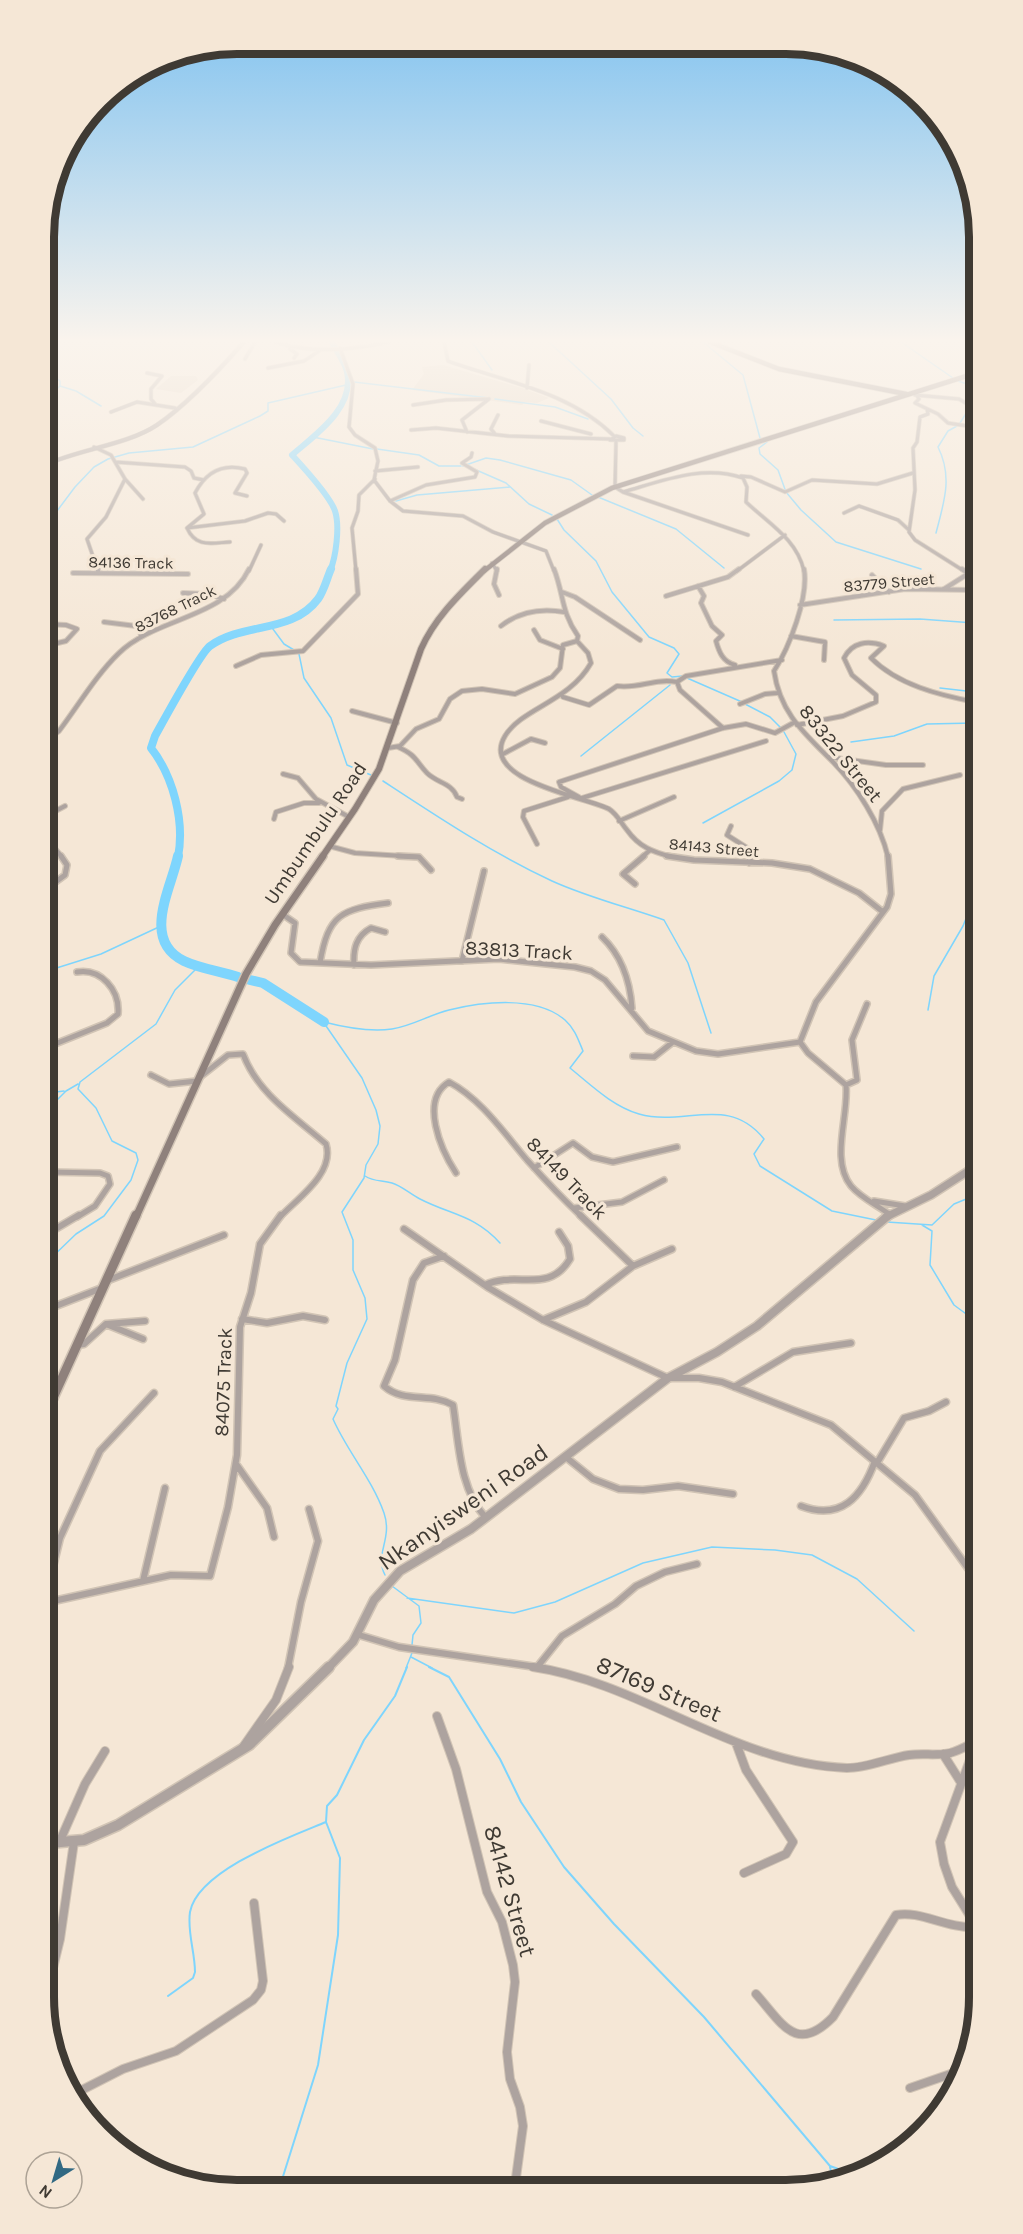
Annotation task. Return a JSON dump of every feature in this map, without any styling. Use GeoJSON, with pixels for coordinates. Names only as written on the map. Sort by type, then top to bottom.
{"type":"FeatureCollection","features":[{"type":"Feature","properties":{"kind":"main road","name":"Umbumbulu Road"},"geometry":{"type":"LineString","coordinates":[[54,1396],[246,974],[282,914],[378,771],[397,723],[421,649],[433,626],[447,608],[516,541],[571,506],[615,487],[743,446]]}},
{"type":"Feature","properties":{"kind":"street"},"geometry":{"type":"LineString","coordinates":[[372,446],[375,448],[378,461],[375,480],[390,501],[405,511],[463,516],[516,541],[535,545],[548,553],[562,592],[564,612],[578,636],[577,641]]}},
{"type":"Feature","properties":{"kind":"street"},"geometry":{"type":"LineString","coordinates":[[616,446],[615,487],[623,492],[748,535]]}},
{"type":"Feature","properties":{"kind":"street"},"geometry":{"type":"LineString","coordinates":[[909,530],[913,524],[915,505],[914,446]]}},
{"type":"Feature","properties":{"kind":"street"},"geometry":{"type":"LineString","coordinates":[[54,461],[94,447],[111,455],[125,479],[143,499]]}},
{"type":"Feature","properties":{"kind":"street"},"geometry":{"type":"LineString","coordinates":[[390,501],[426,484],[475,477],[477,472],[462,464],[471,457],[471,453]]}},
{"type":"Feature","properties":{"kind":"street"},"geometry":{"type":"LineString","coordinates":[[115,462],[185,467],[190,469],[194,478],[204,480]]}},
{"type":"Feature","properties":{"kind":"street"},"geometry":{"type":"LineString","coordinates":[[375,471],[418,467]]}},
{"type":"Feature","properties":{"kind":"street"},"geometry":{"type":"LineString","coordinates":[[187,528],[204,514],[195,496],[208,473],[219,468],[243,468],[247,473],[235,493],[247,496]]}},
{"type":"Feature","properties":{"kind":"street"},"geometry":{"type":"LineString","coordinates":[[623,492],[704,473],[719,472],[751,477],[785,492],[812,480],[864,485],[887,482],[913,473]]}},
{"type":"Feature","properties":{"kind":"street","name":"83322 Street"},"geometry":{"type":"LineString","coordinates":[[739,476],[747,483],[746,502],[794,544],[806,574],[803,604],[783,658],[774,671],[777,693],[796,723],[828,757],[863,800],[880,831],[890,858],[890,900],[816,1002],[801,1042]]}},
{"type":"Feature","properties":{"kind":"street"},"geometry":{"type":"LineString","coordinates":[[98,573],[98,565],[90,553],[87,539],[105,519],[112,506],[113,495],[125,479]]}},
{"type":"Feature","properties":{"kind":"street"},"geometry":{"type":"LineString","coordinates":[[236,666],[261,655],[303,651],[352,602],[360,588],[358,567],[353,554],[352,524],[358,511],[359,495],[366,485],[375,480]]}},
{"type":"Feature","properties":{"kind":"street"},"geometry":{"type":"LineString","coordinates":[[844,513],[859,506],[898,520],[909,530],[915,540],[968,573],[942,589]]}},
{"type":"Feature","properties":{"kind":"street"},"geometry":{"type":"LineString","coordinates":[[187,528],[245,521],[271,513],[284,521]]}},
{"type":"Feature","properties":{"kind":"street"},"geometry":{"type":"LineString","coordinates":[[187,528],[191,537],[201,544],[230,542]]}},
{"type":"Feature","properties":{"kind":"street"},"geometry":{"type":"LineString","coordinates":[[666,596],[728,577],[785,535]]}},
{"type":"Feature","properties":{"kind":"street","name":"83768 Track"},"geometry":{"type":"LineString","coordinates":[[54,734],[119,653],[141,637],[210,608],[224,599],[247,574],[261,545]]}},
{"type":"Feature","properties":{"kind":"street"},"geometry":{"type":"LineString","coordinates":[[492,563],[497,569],[494,584],[499,595]]}},
{"type":"Feature","properties":{"kind":"street","name":"84136 Track"},"geometry":{"type":"LineString","coordinates":[[73,573],[188,574]]}},
{"type":"Feature","properties":{"kind":"street"},"geometry":{"type":"LineString","coordinates":[[872,575],[889,592]]}},
{"type":"Feature","properties":{"kind":"street"},"geometry":{"type":"LineString","coordinates":[[698,586],[705,596],[701,603],[705,615],[722,635],[716,641],[726,662],[735,665],[783,658]]}},
{"type":"Feature","properties":{"kind":"street","name":"83779 Street"},"geometry":{"type":"LineString","coordinates":[[803,604],[889,592],[969,590]]}},
{"type":"Feature","properties":{"kind":"street"},"geometry":{"type":"LineString","coordinates":[[562,592],[575,597],[592,611],[640,640]]}},
{"type":"Feature","properties":{"kind":"street"},"geometry":{"type":"LineString","coordinates":[[183,593],[208,594],[224,599]]}},
{"type":"Feature","properties":{"kind":"street"},"geometry":{"type":"LineString","coordinates":[[501,626],[521,614],[548,610],[564,612]]}},
{"type":"Feature","properties":{"kind":"street"},"geometry":{"type":"LineString","coordinates":[[104,622],[136,626],[140,628],[141,637]]}},
{"type":"Feature","properties":{"kind":"street"},"geometry":{"type":"LineString","coordinates":[[54,624],[77,629],[66,641],[54,644]]}},
{"type":"Feature","properties":{"kind":"street"},"geometry":{"type":"LineString","coordinates":[[534,630],[540,640],[563,649]]}},
{"type":"Feature","properties":{"kind":"street"},"geometry":{"type":"LineString","coordinates":[[791,636],[825,642],[824,660]]}},
{"type":"Feature","properties":{"kind":"street"},"geometry":{"type":"LineString","coordinates":[[398,747],[416,729],[439,719],[450,699],[462,691],[482,688],[514,694],[552,677],[560,668],[565,643],[577,641]]}},
{"type":"Feature","properties":{"kind":"street"},"geometry":{"type":"LineString","coordinates":[[546,743],[531,739],[503,754],[503,741],[513,727],[562,697],[581,679],[591,663],[588,652],[577,641]]}},
{"type":"Feature","properties":{"kind":"street"},"geometry":{"type":"LineString","coordinates":[[766,741],[581,799],[561,787],[559,782],[723,728],[746,724],[772,733],[796,723],[843,716],[876,702],[876,695],[852,675],[844,658],[855,645],[864,642],[884,646],[870,658],[880,667],[937,695],[969,701]]}},
{"type":"Feature","properties":{"kind":"street"},"geometry":{"type":"LineString","coordinates":[[562,697],[589,705],[617,686],[632,688],[659,679],[677,682],[686,676],[783,658]]}},
{"type":"Feature","properties":{"kind":"street"},"geometry":{"type":"LineString","coordinates":[[677,682],[680,690],[723,728]]}},
{"type":"Feature","properties":{"kind":"street"},"geometry":{"type":"LineString","coordinates":[[740,704],[765,694],[777,693]]}},
{"type":"Feature","properties":{"kind":"street"},"geometry":{"type":"LineString","coordinates":[[352,711],[397,723]]}},
{"type":"Feature","properties":{"kind":"street"},"geometry":{"type":"LineString","coordinates":[[388,748],[398,747],[414,754],[428,774],[452,787],[457,797],[462,799]]}},
{"type":"Feature","properties":{"kind":"street","name":"84143 Street"},"geometry":{"type":"LineString","coordinates":[[503,754],[511,768],[523,778],[569,797],[607,808],[625,831],[649,851],[686,859],[812,869],[866,896],[883,912]]}},
{"type":"Feature","properties":{"kind":"street"},"geometry":{"type":"LineString","coordinates":[[828,757],[886,765],[922,765]]}},
{"type":"Feature","properties":{"kind":"street"},"geometry":{"type":"LineString","coordinates":[[283,774],[298,778],[323,804],[349,817]]}},
{"type":"Feature","properties":{"kind":"street"},"geometry":{"type":"LineString","coordinates":[[880,831],[882,811],[899,792],[960,775]]}},
{"type":"Feature","properties":{"kind":"street"},"geometry":{"type":"LineString","coordinates":[[537,844],[523,817],[524,811],[569,797]]}},
{"type":"Feature","properties":{"kind":"street"},"geometry":{"type":"LineString","coordinates":[[619,821],[674,797]]}},
{"type":"Feature","properties":{"kind":"street"},"geometry":{"type":"LineString","coordinates":[[274,819],[276,812],[304,803],[323,804]]}},
{"type":"Feature","properties":{"kind":"street"},"geometry":{"type":"LineString","coordinates":[[54,813],[65,806]]}},
{"type":"Feature","properties":{"kind":"street"},"geometry":{"type":"LineString","coordinates":[[731,826],[726,835],[752,851],[749,863]]}},
{"type":"Feature","properties":{"kind":"street"},"geometry":{"type":"LineString","coordinates":[[54,845],[66,862],[67,871],[54,882]]}},
{"type":"Feature","properties":{"kind":"street"},"geometry":{"type":"LineString","coordinates":[[329,846],[355,853],[419,857],[431,870]]}},
{"type":"Feature","properties":{"kind":"street"},"geometry":{"type":"LineString","coordinates":[[635,884],[623,874],[649,851]]}},
{"type":"Feature","properties":{"kind":"street"},"geometry":{"type":"LineString","coordinates":[[462,961],[484,871]]}},
{"type":"Feature","properties":{"kind":"street"},"geometry":{"type":"LineString","coordinates":[[321,963],[325,934],[335,918],[350,910],[388,903]]}},
{"type":"Feature","properties":{"kind":"street","name":"83813 Track"},"geometry":{"type":"LineString","coordinates":[[282,914],[295,923],[292,957],[300,962],[354,965],[513,960],[591,971],[611,985],[648,1031],[702,1053],[718,1054],[801,1042]]}},
{"type":"Feature","properties":{"kind":"street"},"geometry":{"type":"LineString","coordinates":[[354,965],[353,951],[359,936],[371,928],[385,932]]}},
{"type":"Feature","properties":{"kind":"street"},"geometry":{"type":"LineString","coordinates":[[602,937],[612,946],[626,975],[631,990],[632,1010]]}},
{"type":"Feature","properties":{"kind":"street"},"geometry":{"type":"LineString","coordinates":[[54,1044],[107,1023],[118,1014],[118,1003],[102,976],[91,971],[77,972]]}},
{"type":"Feature","properties":{"kind":"street"},"geometry":{"type":"LineString","coordinates":[[846,1085],[857,1080],[852,1040],[864,1016],[867,1004]]}},
{"type":"Feature","properties":{"kind":"street"},"geometry":{"type":"LineString","coordinates":[[633,1056],[654,1057],[673,1042]]}},
{"type":"Feature","properties":{"kind":"street"},"geometry":{"type":"LineString","coordinates":[[801,1042],[808,1053],[846,1085]]}},
{"type":"Feature","properties":{"kind":"street","name":"84075 Track"},"geometry":{"type":"LineString","coordinates":[[143,1581],[180,1574],[210,1576],[236,1464],[238,1338],[251,1293],[264,1233],[326,1168],[331,1152],[326,1144],[259,1086],[250,1073],[243,1054],[228,1055],[198,1080]]}},
{"type":"Feature","properties":{"kind":"street"},"geometry":{"type":"LineString","coordinates":[[151,1075],[169,1084],[198,1080]]}},
{"type":"Feature","properties":{"kind":"street","name":"84149 Track"},"geometry":{"type":"LineString","coordinates":[[456,1173],[442,1148],[435,1103],[440,1088],[449,1082],[461,1088],[534,1168],[633,1266]]}},
{"type":"Feature","properties":{"kind":"street"},"geometry":{"type":"LineString","coordinates":[[846,1085],[842,1169],[854,1188],[889,1214]]}},
{"type":"Feature","properties":{"kind":"street"},"geometry":{"type":"LineString","coordinates":[[534,1168],[573,1143],[592,1157],[613,1162],[676,1147]]}},
{"type":"Feature","properties":{"kind":"street","name":"Nkanyisweni Road"},"geometry":{"type":"LineString","coordinates":[[54,1843],[74,1842],[110,1828],[147,1809],[243,1749],[275,1722],[359,1635],[374,1600],[393,1577],[486,1518],[567,1458],[668,1378],[732,1343],[757,1326],[889,1214],[931,1195],[969,1171]]}},
{"type":"Feature","properties":{"kind":"street"},"geometry":{"type":"LineString","coordinates":[[54,1172],[100,1173],[108,1176],[110,1184],[95,1206],[54,1230]]}},
{"type":"Feature","properties":{"kind":"street"},"geometry":{"type":"LineString","coordinates":[[574,1208],[628,1202],[664,1180]]}},
{"type":"Feature","properties":{"kind":"street"},"geometry":{"type":"LineString","coordinates":[[870,1200],[905,1206]]}},
{"type":"Feature","properties":{"kind":"street"},"geometry":{"type":"LineString","coordinates":[[404,1229],[485,1285],[543,1320],[668,1378],[710,1379],[822,1420],[876,1462],[923,1504],[969,1569]]}},
{"type":"Feature","properties":{"kind":"street"},"geometry":{"type":"LineString","coordinates":[[485,1285],[494,1281],[547,1279],[557,1275],[570,1259],[568,1246],[559,1232]]}},
{"type":"Feature","properties":{"kind":"street"},"geometry":{"type":"LineString","coordinates":[[54,1307],[224,1236]]}},
{"type":"Feature","properties":{"kind":"street"},"geometry":{"type":"LineString","coordinates":[[543,1320],[586,1302],[633,1266],[672,1249]]}},
{"type":"Feature","properties":{"kind":"street"},"geometry":{"type":"LineString","coordinates":[[444,1256],[424,1263],[413,1280],[395,1360],[384,1386],[397,1395],[444,1400],[453,1405],[467,1488],[474,1505],[486,1518]]}},
{"type":"Feature","properties":{"kind":"street"},"geometry":{"type":"LineString","coordinates":[[242,1319],[267,1323],[303,1316],[325,1320]]}},
{"type":"Feature","properties":{"kind":"street"},"geometry":{"type":"LineString","coordinates":[[77,1345],[87,1342],[106,1324],[145,1321]]}},
{"type":"Feature","properties":{"kind":"street"},"geometry":{"type":"LineString","coordinates":[[106,1324],[143,1339]]}},
{"type":"Feature","properties":{"kind":"street"},"geometry":{"type":"LineString","coordinates":[[734,1387],[793,1352],[851,1343]]}},
{"type":"Feature","properties":{"kind":"street"},"geometry":{"type":"LineString","coordinates":[[54,1563],[60,1538],[100,1452],[154,1393]]}},
{"type":"Feature","properties":{"kind":"street"},"geometry":{"type":"LineString","coordinates":[[801,1506],[823,1512],[836,1509],[855,1494],[866,1481],[904,1418],[929,1411],[946,1402]]}},
{"type":"Feature","properties":{"kind":"street"},"geometry":{"type":"LineString","coordinates":[[567,1458],[593,1479],[619,1489],[643,1490],[678,1486],[733,1494]]}},
{"type":"Feature","properties":{"kind":"street"},"geometry":{"type":"LineString","coordinates":[[236,1464],[267,1508],[274,1537]]}},
{"type":"Feature","properties":{"kind":"street"},"geometry":{"type":"LineString","coordinates":[[54,1601],[143,1581],[165,1488]]}},
{"type":"Feature","properties":{"kind":"street"},"geometry":{"type":"LineString","coordinates":[[243,1749],[276,1700],[288,1670],[303,1595],[318,1540],[309,1509]]}},
{"type":"Feature","properties":{"kind":"street"},"geometry":{"type":"LineString","coordinates":[[538,1666],[550,1646],[562,1634],[614,1605],[635,1587],[679,1567],[697,1564]]}},
{"type":"Feature","properties":{"kind":"street","name":"87169 Street"},"geometry":{"type":"LineString","coordinates":[[359,1635],[399,1647],[563,1671],[595,1682],[736,1743],[766,1753],[841,1767],[857,1767],[910,1755],[943,1754],[969,1746]]}},
{"type":"Feature","properties":{"kind":"street","name":"84142 Street"},"geometry":{"type":"LineString","coordinates":[[437,1716],[456,1769],[487,1892],[502,1922],[513,1965],[514,1982],[507,2052],[510,2079],[520,2107],[523,2126],[516,2180]]}},
{"type":"Feature","properties":{"kind":"street"},"geometry":{"type":"LineString","coordinates":[[736,1743],[746,1770],[793,1842],[786,1854],[744,1874]]}},
{"type":"Feature","properties":{"kind":"street"},"geometry":{"type":"LineString","coordinates":[[54,1843],[73,1815],[81,1790],[105,1751]]}},
{"type":"Feature","properties":{"kind":"street"},"geometry":{"type":"LineString","coordinates":[[943,1754],[960,1781]]}},
{"type":"Feature","properties":{"kind":"street"},"geometry":{"type":"LineString","coordinates":[[969,1758],[940,1834],[940,1849],[950,1882],[969,1913]]}},
{"type":"Feature","properties":{"kind":"street"},"geometry":{"type":"LineString","coordinates":[[54,1964],[60,1939],[74,1842]]}},
{"type":"Feature","properties":{"kind":"street"},"geometry":{"type":"LineString","coordinates":[[81,2091],[123,2069],[176,2051],[253,2001],[261,1990],[263,1981],[254,1903]]}},
{"type":"Feature","properties":{"kind":"street"},"geometry":{"type":"LineString","coordinates":[[756,1994],[792,2032],[803,2037],[812,2036],[821,2031],[833,2017],[896,1916],[902,1913],[949,1926],[969,1925]]}},
{"type":"Feature","properties":{"kind":"street"},"geometry":{"type":"LineString","coordinates":[[910,2088],[952,2074]]}},
{"type":"Feature","properties":{"kind":"waterway"},"geometry":{"type":"LineString","coordinates":[[54,515],[94,467],[108,459],[129,453],[195,446]]}},
{"type":"Feature","properties":{"kind":"waterway"},"geometry":{"type":"LineString","coordinates":[[302,446],[292,455],[322,490],[335,511],[337,541],[330,571]]}},
{"type":"Feature","properties":{"kind":"waterway"},"geometry":{"type":"LineString","coordinates":[[359,446],[373,449]]}},
{"type":"Feature","properties":{"kind":"waterway"},"geometry":{"type":"LineString","coordinates":[[761,446],[759,448],[760,454],[778,470],[786,492],[801,510],[836,542],[921,569]]}},
{"type":"Feature","properties":{"kind":"waterway"},"geometry":{"type":"LineString","coordinates":[[936,533],[946,490],[945,469],[938,446]]}},
{"type":"Feature","properties":{"kind":"waterway"},"geometry":{"type":"LineString","coordinates":[[377,449],[419,455],[439,466],[461,466]]}},
{"type":"Feature","properties":{"kind":"waterway"},"geometry":{"type":"LineString","coordinates":[[463,466],[486,458],[500,460],[571,480],[592,495]]}},
{"type":"Feature","properties":{"kind":"waterway"},"geometry":{"type":"LineString","coordinates":[[474,469],[506,483],[529,504],[552,515]]}},
{"type":"Feature","properties":{"kind":"waterway"},"geometry":{"type":"LineString","coordinates":[[396,501],[417,495],[510,487]]}},
{"type":"Feature","properties":{"kind":"waterway"},"geometry":{"type":"LineString","coordinates":[[598,497],[676,529],[724,568]]}},
{"type":"Feature","properties":{"kind":"waterway"},"geometry":{"type":"LineString","coordinates":[[557,519],[564,530],[596,561],[612,592],[649,637],[674,648],[679,654],[667,673],[672,677],[683,676]]}},
{"type":"Feature","properties":{"kind":"waterway"},"geometry":{"type":"LineString","coordinates":[[178,857],[180,843],[178,814],[171,785],[159,759],[151,748],[155,736],[191,673],[210,646],[237,633],[295,618],[318,599],[331,569]]}},
{"type":"Feature","properties":{"kind":"waterway"},"geometry":{"type":"LineString","coordinates":[[834,620],[920,619],[969,623]]}},
{"type":"Feature","properties":{"kind":"waterway"},"geometry":{"type":"LineString","coordinates":[[270,625],[284,644],[294,650]]}},
{"type":"Feature","properties":{"kind":"waterway"},"geometry":{"type":"LineString","coordinates":[[299,654],[304,678],[331,718],[347,765],[371,775]]}},
{"type":"Feature","properties":{"kind":"waterway"},"geometry":{"type":"LineString","coordinates":[[687,678],[742,702]]}},
{"type":"Feature","properties":{"kind":"waterway"},"geometry":{"type":"LineString","coordinates":[[581,756],[670,685]]}},
{"type":"Feature","properties":{"kind":"waterway"},"geometry":{"type":"LineString","coordinates":[[940,688],[969,691]]}},
{"type":"Feature","properties":{"kind":"waterway"},"geometry":{"type":"LineString","coordinates":[[745,704],[770,717],[782,729]]}},
{"type":"Feature","properties":{"kind":"waterway"},"geometry":{"type":"LineString","coordinates":[[851,742],[894,736],[927,724],[969,723]]}},
{"type":"Feature","properties":{"kind":"waterway"},"geometry":{"type":"LineString","coordinates":[[703,823],[779,781],[792,770],[796,754],[784,732]]}},
{"type":"Feature","properties":{"kind":"waterway"},"geometry":{"type":"LineString","coordinates":[[383,781],[508,859],[552,881],[664,920],[688,963],[711,1033]]}},
{"type":"Feature","properties":{"kind":"waterway"},"geometry":{"type":"LineString","coordinates":[[178,856],[162,913],[161,927],[164,940],[171,952],[184,961],[238,977]]}},
{"type":"Feature","properties":{"kind":"waterway"},"geometry":{"type":"LineString","coordinates":[[928,1010],[934,976],[963,926],[969,911]]}},
{"type":"Feature","properties":{"kind":"waterway"},"geometry":{"type":"LineString","coordinates":[[54,969],[101,954],[161,926]]}},
{"type":"Feature","properties":{"kind":"waterway"},"geometry":{"type":"LineString","coordinates":[[54,1255],[76,1234],[104,1216],[131,1180],[138,1160],[136,1153],[112,1141],[96,1108],[78,1089],[80,1082],[156,1024],[175,990],[199,966]]}},
{"type":"Feature","properties":{"kind":"waterway"},"geometry":{"type":"LineString","coordinates":[[250,980],[263,983],[324,1022]]}},
{"type":"Feature","properties":{"kind":"waterway"},"geometry":{"type":"LineString","coordinates":[[324,1022],[358,1029],[392,1029],[449,1010],[493,1003],[524,1004],[553,1012],[571,1027],[583,1051],[570,1068],[620,1106],[639,1114],[656,1117],[705,1114],[736,1118],[750,1126],[764,1139],[754,1154],[760,1166],[832,1211],[876,1220]]}},
{"type":"Feature","properties":{"kind":"waterway"},"geometry":{"type":"LineString","coordinates":[[324,1023],[362,1078],[376,1110],[380,1126],[378,1144],[366,1165],[364,1178],[342,1212],[353,1240],[353,1270],[365,1298],[367,1319],[347,1363],[336,1406],[338,1409],[333,1419],[373,1488],[384,1513],[386,1531],[381,1560],[385,1575]]}},
{"type":"Feature","properties":{"kind":"waterway"},"geometry":{"type":"LineString","coordinates":[[54,1103],[66,1091],[78,1084]]}},
{"type":"Feature","properties":{"kind":"waterway"},"geometry":{"type":"LineString","coordinates":[[54,1092],[64,1091]]}},
{"type":"Feature","properties":{"kind":"waterway"},"geometry":{"type":"LineString","coordinates":[[365,1176],[396,1184],[420,1199],[472,1221],[500,1243]]}},
{"type":"Feature","properties":{"kind":"waterway"},"geometry":{"type":"LineString","coordinates":[[887,1222],[932,1225],[954,1204],[969,1198]]}},
{"type":"Feature","properties":{"kind":"waterway"},"geometry":{"type":"LineString","coordinates":[[922,1225],[932,1231],[930,1265],[954,1305],[969,1316]]}},
{"type":"Feature","properties":{"kind":"waterway"},"geometry":{"type":"LineString","coordinates":[[408,1598],[514,1613],[555,1602],[643,1563],[712,1547],[775,1550],[812,1555],[857,1579],[914,1631]]}},
{"type":"Feature","properties":{"kind":"waterway"},"geometry":{"type":"LineString","coordinates":[[392,1586],[408,1598]]}},
{"type":"Feature","properties":{"kind":"waterway"},"geometry":{"type":"LineString","coordinates":[[408,1598],[419,1606],[421,1623],[413,1635],[412,1645]]}},
{"type":"Feature","properties":{"kind":"waterway"},"geometry":{"type":"LineString","coordinates":[[406,1668],[412,1653]]}},
{"type":"Feature","properties":{"kind":"waterway"},"geometry":{"type":"LineString","coordinates":[[411,1657],[432,1668]]}},
{"type":"Feature","properties":{"kind":"waterway"},"geometry":{"type":"LineString","coordinates":[[326,1822],[327,1806],[337,1795],[364,1740],[395,1696],[407,1667]]}},
{"type":"Feature","properties":{"kind":"waterway"},"geometry":{"type":"LineString","coordinates":[[429,1667],[449,1677],[500,1759],[521,1802],[564,1867],[614,1924],[704,2017],[830,2166],[843,2171]]}},
{"type":"Feature","properties":{"kind":"waterway"},"geometry":{"type":"LineString","coordinates":[[168,1996],[193,1978],[195,1972],[190,1934],[190,1912],[197,1897],[210,1882],[247,1857],[326,1822]]}},
{"type":"Feature","properties":{"kind":"waterway"},"geometry":{"type":"LineString","coordinates":[[282,2180],[318,2065],[338,1935],[340,1858],[326,1822]]}},
{"type":"Feature","properties":{"kind":"waterway"},"geometry":{"type":"LineString","coordinates":[[830,2167],[832,2174]]}}]}
